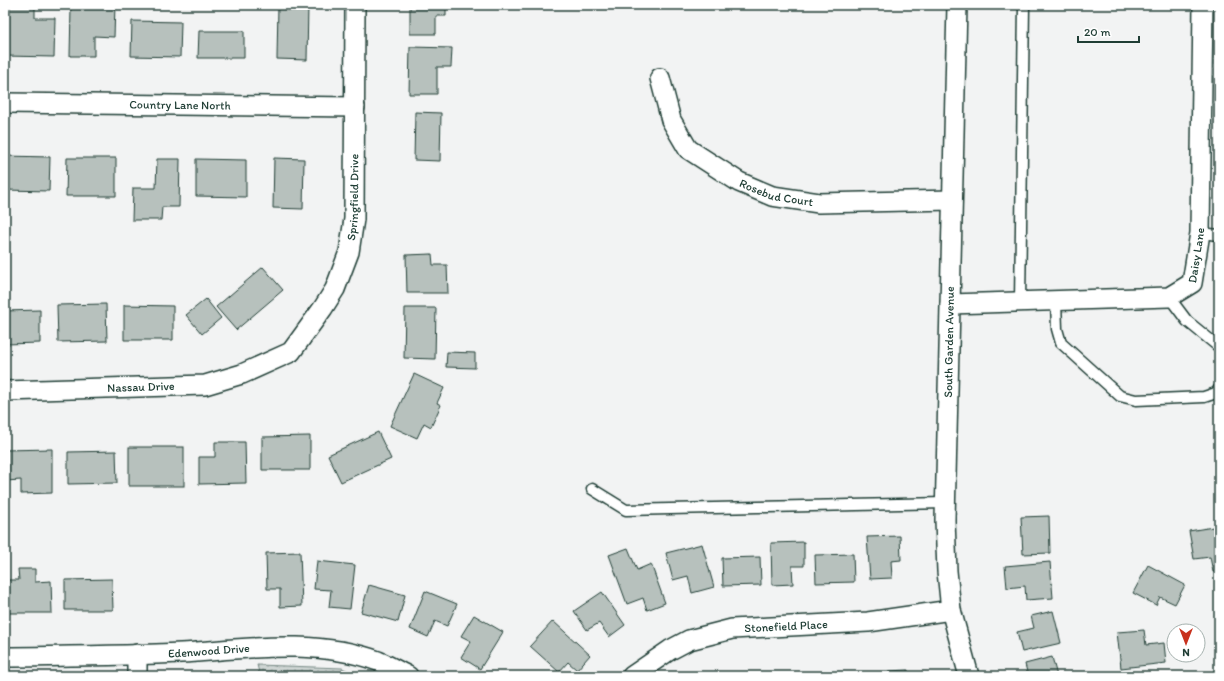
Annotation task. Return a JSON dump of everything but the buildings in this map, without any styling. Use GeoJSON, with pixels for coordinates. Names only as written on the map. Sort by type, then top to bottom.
{"type":"FeatureCollection","features":[{"type":"Feature","properties":{"kind":"street","name":"Springfield Drive"},"geometry":{"type":"LineString","coordinates":[[272,360],[291,352],[323,308],[335,289],[348,252],[354,219],[356,5]]}},
{"type":"Feature","properties":{"kind":"street","name":"South Garden Avenue"},"geometry":{"type":"LineString","coordinates":[[957,5],[945,520],[947,571],[951,610],[969,676]]}},
{"type":"Feature","properties":{"kind":"street","name":"Daisy Lane"},"geometry":{"type":"LineString","coordinates":[[950,304],[1169,297],[1192,283],[1200,234],[1203,5]]}},
{"type":"Feature","properties":{"kind":"street","name":"Rosebud Court"},"geometry":{"type":"LineString","coordinates":[[660,78],[671,120],[688,149],[739,182],[772,196],[819,203],[952,200]]}},
{"type":"Feature","properties":{"kind":"street","name":"Country Lane North"},"geometry":{"type":"LineString","coordinates":[[5,103],[355,107]]}},
{"type":"Feature","properties":{"kind":"street","name":"Nassau Drive"},"geometry":{"type":"LineString","coordinates":[[5,391],[205,385],[242,374],[272,360]]}},
{"type":"Feature","properties":{"kind":"street","name":"Stonefield Place"},"geometry":{"type":"LineString","coordinates":[[632,676],[670,650],[689,640],[732,629],[868,622],[951,610]]}},
{"type":"Feature","properties":{"kind":"street","name":"Edenwood Drive"},"geometry":{"type":"LineString","coordinates":[[5,657],[137,654],[303,647],[338,650],[378,661],[408,676]]}},
{"type":"Feature","properties":{"kind":"street"},"geometry":{"type":"LineString","coordinates":[[137,654],[137,676]]}},
{"type":"Feature","properties":{"kind":"lane"},"geometry":{"type":"LineString","coordinates":[[1020,302],[1024,5]]}},
{"type":"Feature","properties":{"kind":"lane"},"geometry":{"type":"LineString","coordinates":[[1200,234],[1219,235]]}},
{"type":"Feature","properties":{"kind":"lane"},"geometry":{"type":"LineString","coordinates":[[1169,297],[1187,321],[1219,347]]}},
{"type":"Feature","properties":{"kind":"lane"},"geometry":{"type":"LineString","coordinates":[[1056,301],[1057,329],[1061,343],[1120,396],[1136,400],[1204,397],[1216,393],[1219,389]]}},
{"type":"Feature","properties":{"kind":"lane"},"geometry":{"type":"LineString","coordinates":[[592,489],[626,510],[945,503]]}},
{"type":"Feature","properties":{"kind":"shaded area"},"geometry":{"type":"Polygon","coordinates":[[[257,665],[342,668],[360,676],[260,676],[257,665]]]}}]}
